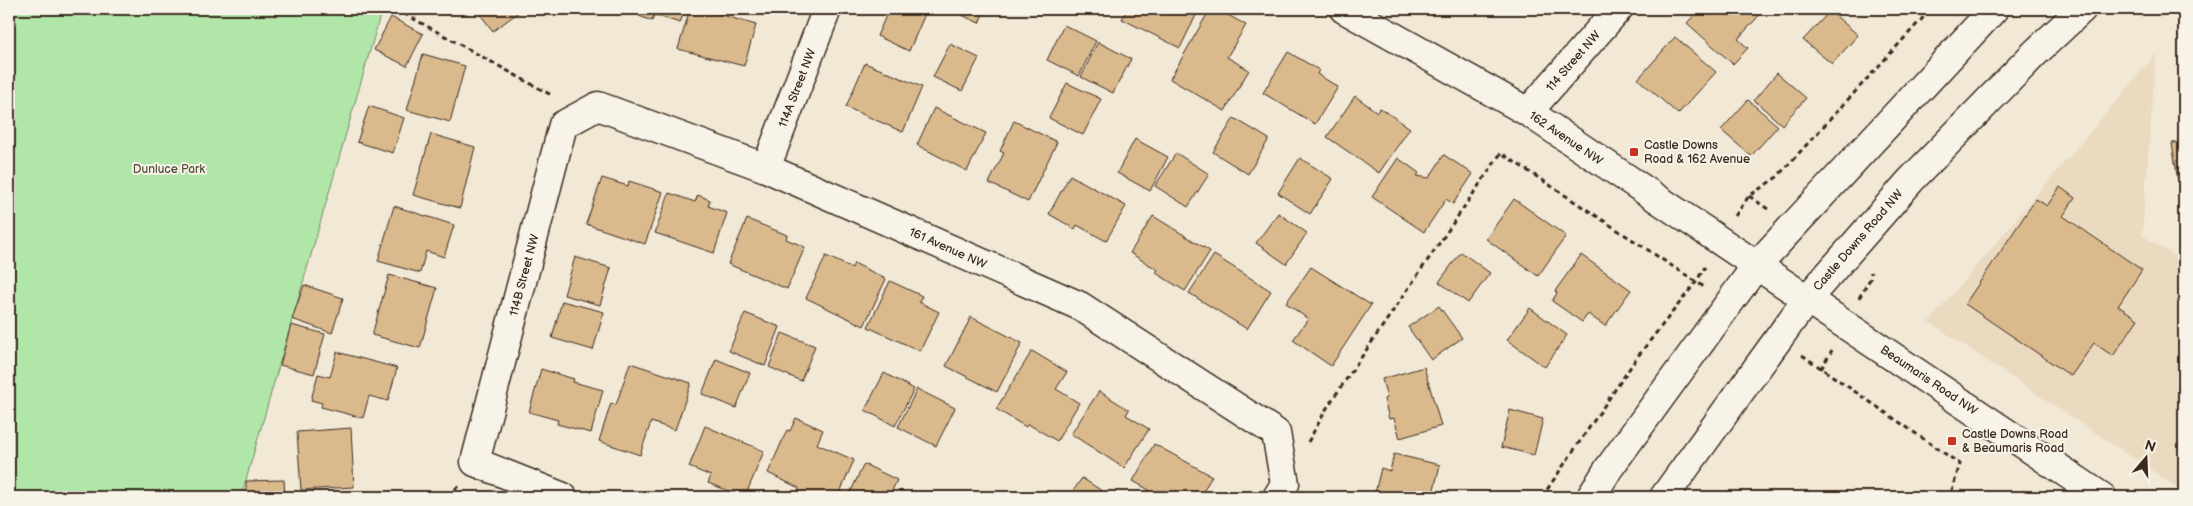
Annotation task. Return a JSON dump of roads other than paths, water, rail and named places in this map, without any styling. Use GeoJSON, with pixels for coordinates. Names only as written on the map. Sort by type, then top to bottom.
{"type":"FeatureCollection","features":[{"type":"Feature","properties":{"kind":"street","name":"114A Street NW"},"geometry":{"type":"LineString","coordinates":[[766,168],[827,9]]}},
{"type":"Feature","properties":{"kind":"street","name":"162 Avenue NW"},"geometry":{"type":"LineString","coordinates":[[1344,9],[1528,112],[1780,282]]}},
{"type":"Feature","properties":{"kind":"street","name":"114 Street NW"},"geometry":{"type":"LineString","coordinates":[[1528,112],[1618,9]]}},
{"type":"Feature","properties":{"kind":"street"},"geometry":{"type":"LineString","coordinates":[[1591,497],[1609,468],[1756,266],[1994,9]]}},
{"type":"Feature","properties":{"kind":"street","name":"Castle Downs Road NW"},"geometry":{"type":"LineString","coordinates":[[1664,497],[1807,299],[1911,180],[2035,53],[2082,9]]}},
{"type":"Feature","properties":{"kind":"street","name":"161 Avenue NW"},"geometry":{"type":"LineString","coordinates":[[591,110],[766,168],[1080,306],[1276,434],[1281,491]]}},
{"type":"Feature","properties":{"kind":"street","name":"114B Street NW"},"geometry":{"type":"LineString","coordinates":[[563,497],[475,462],[563,125],[591,110]]}},
{"type":"Feature","properties":{"kind":"street","name":"Beaumaris Road NW"},"geometry":{"type":"LineString","coordinates":[[1780,282],[2102,497]]}},
{"type":"Feature","properties":{"kind":"place","name":"Castle Downs Road & 162 Avenue"},"geometry":{"type":"Point","coordinates":[1634,152]}},
{"type":"Feature","properties":{"kind":"place","name":"Castle Downs Road & Beaumaris Road"},"geometry":{"type":"Point","coordinates":[1952,441]}},
{"type":"Feature","properties":{"kind":"park label","name":"Dunluce Park"},"geometry":{"type":"Point","coordinates":[169,169]}}]}
